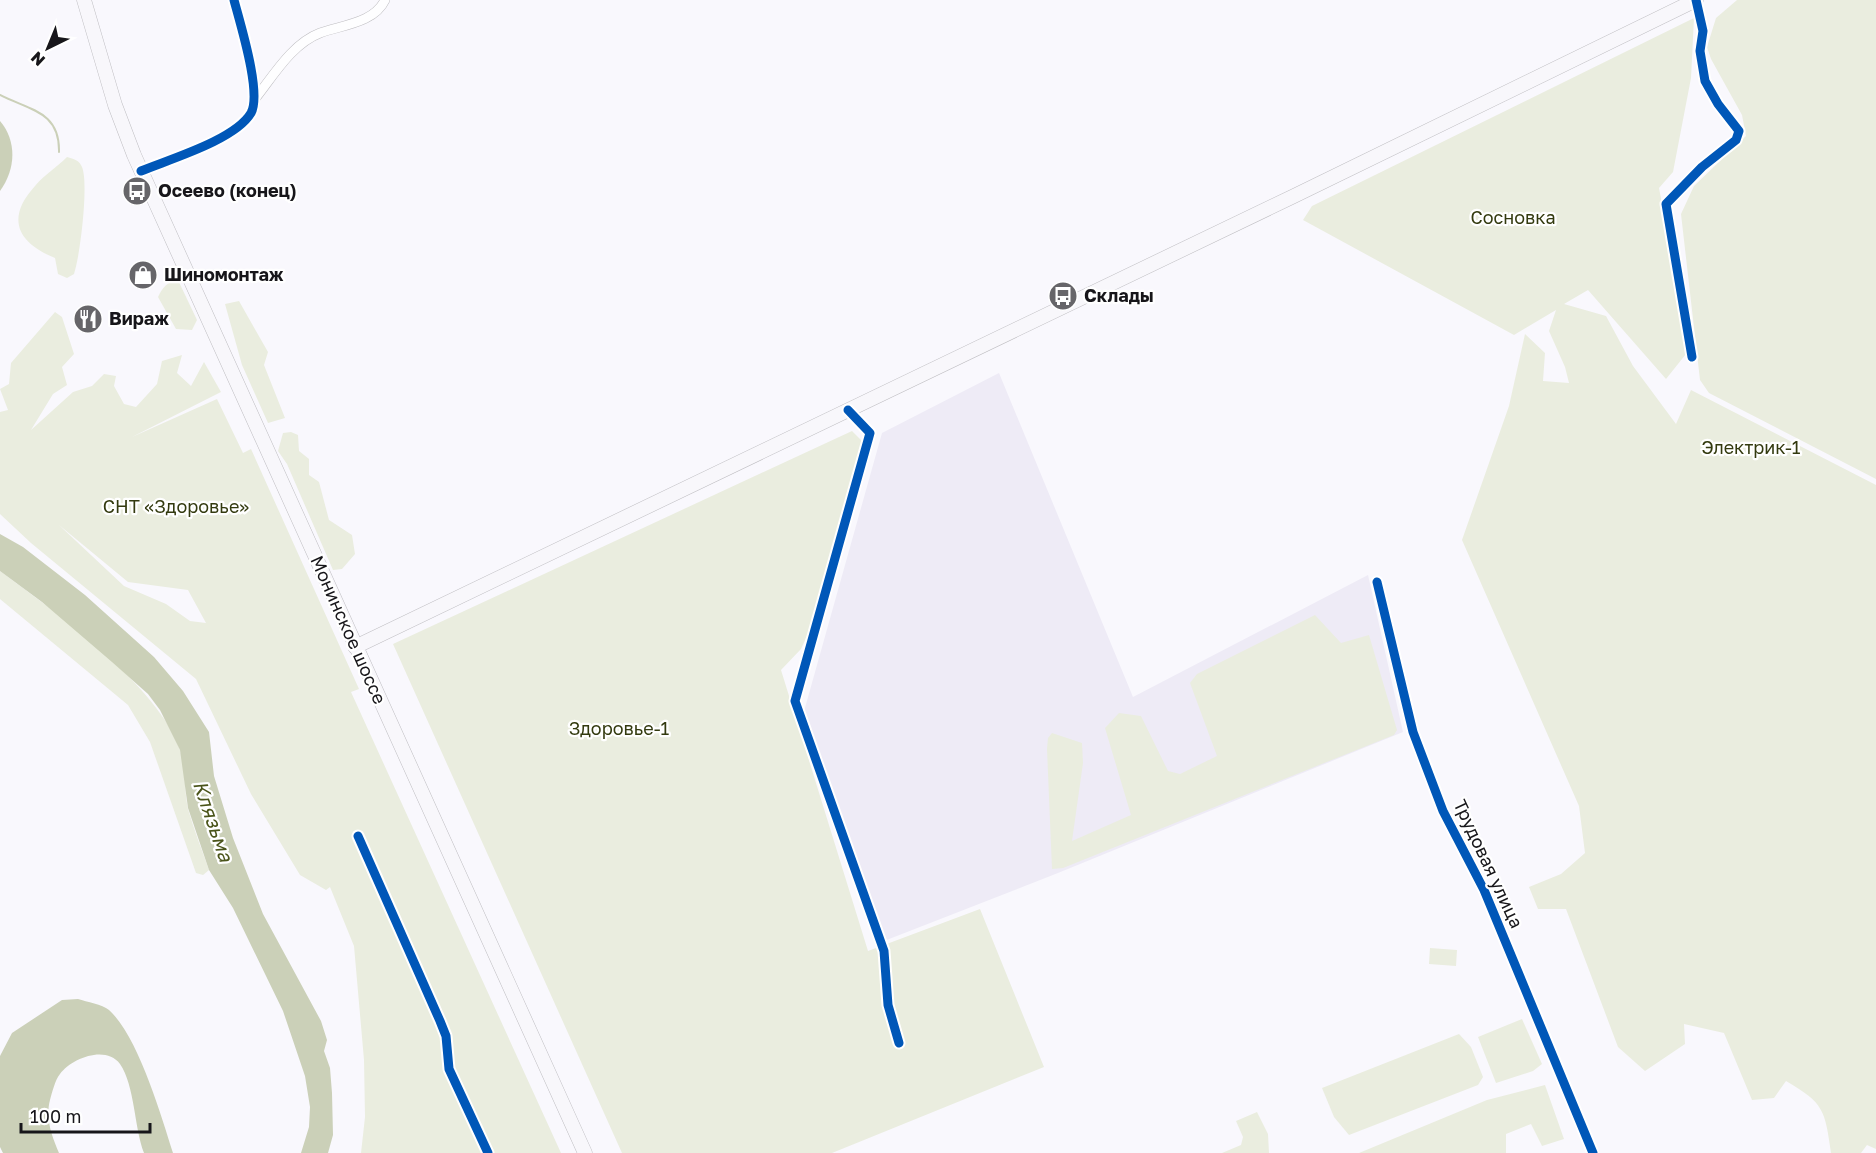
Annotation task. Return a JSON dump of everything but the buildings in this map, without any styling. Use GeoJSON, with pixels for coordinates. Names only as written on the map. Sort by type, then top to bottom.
{"type":"FeatureCollection","features":[{"type":"Feature","properties":{"kind":"main road","name":"Монинское шоссе"},"geometry":{"type":"LineString","coordinates":[[84,0],[115,105],[141,171],[585,1153]]}},
{"type":"Feature","properties":{"kind":"main road"},"geometry":{"type":"LineString","coordinates":[[355,646],[1696,0]]}},
{"type":"Feature","properties":{"kind":"street"},"geometry":{"type":"LineString","coordinates":[[234,0],[254,100]]}},
{"type":"Feature","properties":{"kind":"street"},"geometry":{"type":"LineString","coordinates":[[141,171],[234,131],[251,112],[254,100],[289,56],[317,34],[373,15],[385,0]]}},
{"type":"Feature","properties":{"kind":"street"},"geometry":{"type":"LineString","coordinates":[[1692,357],[1666,204],[1702,167],[1736,140],[1739,131],[1718,104],[1705,81],[1700,51],[1703,31],[1696,0]]}},
{"type":"Feature","properties":{"kind":"street"},"geometry":{"type":"LineString","coordinates":[[848,410],[870,433],[795,701],[884,951],[888,1005],[899,1042]]}},
{"type":"Feature","properties":{"kind":"street","name":"Трудовая улица"},"geometry":{"type":"LineString","coordinates":[[1377,582],[1413,732],[1443,811],[1484,890],[1593,1153]]}},
{"type":"Feature","properties":{"kind":"street"},"geometry":{"type":"LineString","coordinates":[[358,836],[440,1021],[446,1036],[449,1069],[488,1153]]}},
{"type":"Feature","properties":{"kind":"shaded area"},"geometry":{"type":"Polygon","coordinates":[[[999,373],[1133,697],[1368,575],[1403,732],[1058,873],[884,941],[803,715],[882,433],[999,373]]]}},
{"type":"Feature","properties":{"kind":"green space"},"geometry":{"type":"Polygon","coordinates":[[[1737,0],[1876,0],[1876,479],[1709,393],[1700,380],[1681,214],[1694,186],[1746,136],[1742,115],[1711,59],[1707,47],[1716,18],[1737,0]]]}},
{"type":"Feature","properties":{"kind":"green space"},"geometry":{"type":"Polygon","coordinates":[[[1694,18],[1691,78],[1673,172],[1659,188],[1690,349],[1666,379],[1588,290],[1564,304],[1606,316],[1633,366],[1676,424],[1691,390],[1876,485],[1876,1149],[1867,1145],[1861,1153],[1831,1153],[1827,1127],[1820,1109],[1808,1095],[1786,1081],[1774,1098],[1752,1100],[1724,1033],[1684,1024],[1685,1044],[1645,1071],[1618,1047],[1566,909],[1538,909],[1529,887],[1561,874],[1585,853],[1579,806],[1462,540],[1509,406],[1525,334],[1545,353],[1543,381],[1569,383],[1565,367],[1549,331],[1556,310],[1514,335],[1303,220],[1312,206],[1694,18]]]}},
{"type":"Feature","properties":{"kind":"green space"},"geometry":{"type":"Polygon","coordinates":[[[67,157],[76,160],[81,165],[85,188],[76,265],[74,274],[67,278],[58,274],[55,258],[32,245],[25,237],[18,219],[20,209],[35,186],[67,157]]]}},
{"type":"Feature","properties":{"kind":"green space"},"geometry":{"type":"Polygon","coordinates":[[[178,280],[197,320],[192,330],[176,329],[158,297],[166,286],[178,280]]]}},
{"type":"Feature","properties":{"kind":"green space"},"geometry":{"type":"Polygon","coordinates":[[[239,301],[268,352],[264,365],[285,418],[268,423],[242,365],[225,304],[239,301]]]}},
{"type":"Feature","properties":{"kind":"green space","name":"СНТ «Здоровье»"},"geometry":{"type":"Polygon","coordinates":[[[55,312],[62,317],[74,354],[62,367],[67,385],[53,394],[31,430],[73,392],[92,386],[104,374],[116,376],[114,386],[124,404],[136,407],[157,384],[162,361],[182,355],[177,373],[191,386],[204,362],[221,392],[132,437],[217,399],[243,453],[251,449],[359,689],[351,692],[561,1153],[361,1153],[365,1117],[364,1060],[354,946],[330,887],[326,890],[300,875],[251,794],[196,679],[31,543],[0,514],[0,412],[8,410],[0,389],[9,384],[11,363],[55,312]],[[59,525],[124,586],[166,604],[190,621],[206,623],[188,590],[128,582],[59,525]]]}},
{"type":"Feature","properties":{"kind":"green space","name":"Здоровье-1"},"geometry":{"type":"Polygon","coordinates":[[[852,431],[862,441],[810,629],[801,649],[781,670],[868,951],[980,909],[1044,1067],[832,1153],[622,1153],[393,644],[852,431]]]}},
{"type":"Feature","properties":{"kind":"green space"},"geometry":{"type":"Polygon","coordinates":[[[291,432],[298,435],[299,451],[309,459],[309,475],[319,482],[329,520],[352,535],[355,554],[342,569],[333,570],[287,464],[278,451],[283,433],[291,432]]]}},
{"type":"Feature","properties":{"kind":"green space"},"geometry":{"type":"Polygon","coordinates":[[[0,571],[75,628],[102,652],[151,701],[168,726],[180,750],[188,809],[209,870],[203,875],[196,873],[150,742],[128,705],[0,599],[0,571]]]}},
{"type":"Feature","properties":{"kind":"green space"},"geometry":{"type":"Polygon","coordinates":[[[1315,615],[1341,643],[1369,635],[1397,730],[1394,735],[1063,868],[1052,869],[1047,749],[1048,738],[1052,733],[1082,743],[1083,763],[1072,841],[1131,815],[1105,728],[1119,713],[1141,716],[1168,771],[1180,774],[1217,756],[1190,683],[1197,674],[1315,615]]]}},
{"type":"Feature","properties":{"kind":"green space"},"geometry":{"type":"Polygon","coordinates":[[[1430,948],[1457,950],[1456,966],[1429,964],[1430,948]]]}},
{"type":"Feature","properties":{"kind":"green space"},"geometry":{"type":"Polygon","coordinates":[[[1522,1019],[1542,1064],[1533,1071],[1496,1083],[1478,1037],[1522,1019]]]}},
{"type":"Feature","properties":{"kind":"green space"},"geometry":{"type":"Polygon","coordinates":[[[1459,1034],[1471,1047],[1483,1077],[1478,1085],[1349,1135],[1334,1117],[1322,1088],[1459,1034]]]}},
{"type":"Feature","properties":{"kind":"green space"},"geometry":{"type":"Polygon","coordinates":[[[1545,1085],[1564,1139],[1542,1146],[1531,1124],[1506,1134],[1506,1153],[1359,1153],[1487,1100],[1545,1085]]]}},
{"type":"Feature","properties":{"kind":"green space"},"geometry":{"type":"Polygon","coordinates":[[[1257,1112],[1268,1134],[1269,1153],[1222,1153],[1241,1145],[1243,1137],[1236,1121],[1257,1112]]]}},
{"type":"Feature","properties":{"kind":"water"},"geometry":{"type":"Polygon","coordinates":[[[0,121],[6,129],[12,146],[12,164],[0,191],[0,121]]]}},
{"type":"Feature","properties":{"kind":"water","name":"Клязьма"},"geometry":{"type":"Polygon","coordinates":[[[0,534],[23,547],[85,595],[154,657],[183,691],[209,732],[214,776],[233,838],[263,914],[321,1021],[327,1040],[324,1051],[330,1068],[333,1135],[328,1153],[301,1153],[309,1127],[310,1107],[305,1076],[283,1011],[233,908],[209,870],[188,808],[180,750],[160,710],[148,694],[112,662],[42,602],[0,571],[0,534]]]}},
{"type":"Feature","properties":{"kind":"water"},"geometry":{"type":"Polygon","coordinates":[[[78,999],[109,1010],[130,1038],[147,1077],[173,1153],[144,1153],[125,1073],[114,1058],[98,1055],[72,1063],[65,1068],[55,1083],[48,1114],[59,1153],[3,1153],[0,1147],[0,1056],[12,1033],[62,1000],[78,999]]]}},
{"type":"Feature","properties":{"kind":"waterway"},"geometry":{"type":"LineString","coordinates":[[0,95],[32,109],[48,120],[58,138],[59,152]]}},
{"type":"Feature","properties":{"kind":"cycle path"},"geometry":{"type":"LineString","coordinates":[[141,171],[217,140],[243,123],[251,113],[254,103],[252,75],[234,0]]}},
{"type":"Feature","properties":{"kind":"cycle path"},"geometry":{"type":"LineString","coordinates":[[1692,357],[1666,204],[1702,167],[1736,140],[1739,131],[1718,104],[1705,81],[1700,51],[1703,31],[1696,0]]}},
{"type":"Feature","properties":{"kind":"cycle path"},"geometry":{"type":"LineString","coordinates":[[848,410],[870,433],[795,701],[884,951],[888,1005],[899,1043]]}},
{"type":"Feature","properties":{"kind":"cycle path"},"geometry":{"type":"LineString","coordinates":[[1377,582],[1413,732],[1443,811],[1484,890],[1593,1153]]}},
{"type":"Feature","properties":{"kind":"cycle path"},"geometry":{"type":"LineString","coordinates":[[358,836],[440,1021],[446,1036],[449,1069],[488,1153]]}},
{"type":"Feature","properties":{"kind":"place","name":"Осеево (конец)"},"geometry":{"type":"Point","coordinates":[137,191]}},
{"type":"Feature","properties":{"kind":"place","name":"Шиномонтаж"},"geometry":{"type":"Point","coordinates":[143,275]}},
{"type":"Feature","properties":{"kind":"place","name":"Склады"},"geometry":{"type":"Point","coordinates":[1063,296]}},
{"type":"Feature","properties":{"kind":"place","name":"Вираж"},"geometry":{"type":"Point","coordinates":[88,319]}},
{"type":"Feature","properties":{"kind":"park label","name":"Сосновка"},"geometry":{"type":"Point","coordinates":[1513,218]}},
{"type":"Feature","properties":{"kind":"park label","name":"Электрик-1"},"geometry":{"type":"Point","coordinates":[1751,448]}}]}
